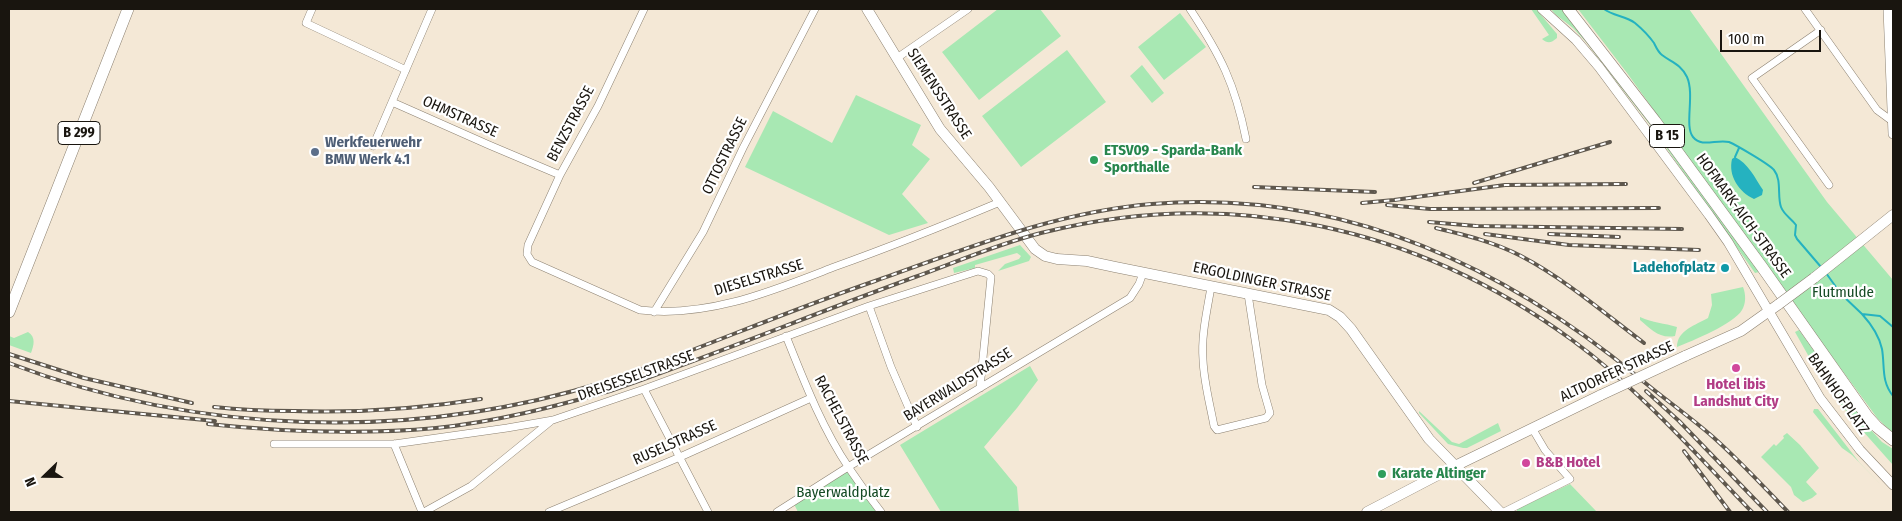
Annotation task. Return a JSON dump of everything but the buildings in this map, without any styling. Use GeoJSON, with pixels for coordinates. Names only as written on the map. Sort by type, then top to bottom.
{"type":"FeatureCollection","features":[{"type":"Feature","properties":{"kind":"main road","name":"B 299"},"geometry":{"type":"LineString","coordinates":[[9,312],[128,9]]}},
{"type":"Feature","properties":{"kind":"main road","name":"SIEMENSSTRASSE"},"geometry":{"type":"LineString","coordinates":[[867,9],[940,129],[1000,202],[1027,239]]}},
{"type":"Feature","properties":{"kind":"main road","name":"HOFMARK-AICH-STRASSE"},"geometry":{"type":"LineString","coordinates":[[1568,9],[1655,121],[1762,267],[1867,416],[1893,440]]}},
{"type":"Feature","properties":{"kind":"main road","name":"ALTDORFER STRASSE"},"geometry":{"type":"LineString","coordinates":[[1367,512],[1532,428],[1685,356],[1726,339],[1769,312],[1893,215]]}},
{"type":"Feature","properties":{"kind":"main road","name":"ERGOLDINGER STRASSE"},"geometry":{"type":"LineString","coordinates":[[1027,239],[1040,253],[1051,258],[1087,262],[1329,310],[1340,317],[1429,439],[1500,512]]}},
{"type":"Feature","properties":{"kind":"street"},"geometry":{"type":"LineString","coordinates":[[312,9],[306,23],[406,70]]}},
{"type":"Feature","properties":{"kind":"street"},"geometry":{"type":"LineString","coordinates":[[373,146],[432,9]]}},
{"type":"Feature","properties":{"kind":"street","name":"BENZSTRASSE"},"geometry":{"type":"LineString","coordinates":[[527,254],[528,245],[560,175],[598,106],[644,9]]}},
{"type":"Feature","properties":{"kind":"street","name":"OTTOSTRASSE"},"geometry":{"type":"LineString","coordinates":[[654,312],[703,232],[745,145],[815,9]]}},
{"type":"Feature","properties":{"kind":"street"},"geometry":{"type":"LineString","coordinates":[[897,58],[968,9]]}},
{"type":"Feature","properties":{"kind":"street"},"geometry":{"type":"LineString","coordinates":[[1190,9],[1218,52],[1230,78],[1241,111],[1246,139]]}},
{"type":"Feature","properties":{"kind":"street"},"geometry":{"type":"LineString","coordinates":[[1806,9],[1877,110],[1892,121]]}},
{"type":"Feature","properties":{"kind":"street"},"geometry":{"type":"LineString","coordinates":[[1888,9],[1893,134]]}},
{"type":"Feature","properties":{"kind":"street","name":"HOFMARK-AICH-STRASSE"},"geometry":{"type":"LineString","coordinates":[[1545,10],[1600,67],[1728,242],[1769,312]]}},
{"type":"Feature","properties":{"kind":"street"},"geometry":{"type":"LineString","coordinates":[[1821,30],[1752,78],[1829,185]]}},
{"type":"Feature","properties":{"kind":"street","name":"OHMSTRASSE"},"geometry":{"type":"LineString","coordinates":[[392,102],[560,175]]}},
{"type":"Feature","properties":{"kind":"street","name":"DIESELSTRASSE"},"geometry":{"type":"LineString","coordinates":[[527,254],[532,262],[640,310],[654,312],[700,310],[759,296],[910,239],[1000,202]]}},
{"type":"Feature","properties":{"kind":"street","name":"DREISESSELSTRASSE"},"geometry":{"type":"LineString","coordinates":[[274,444],[394,444],[459,436],[553,420],[644,389],[869,306],[973,272],[988,274],[991,277],[980,388]]}},
{"type":"Feature","properties":{"kind":"street","name":"BAYERWALDSTRASSE"},"geometry":{"type":"LineString","coordinates":[[777,512],[848,467],[1130,298],[1139,284],[1143,273]]}},
{"type":"Feature","properties":{"kind":"street"},"geometry":{"type":"LineString","coordinates":[[1211,287],[1203,337],[1203,360],[1207,390],[1216,429],[1266,418],[1270,413],[1262,385],[1248,294]]}},
{"type":"Feature","properties":{"kind":"street"},"geometry":{"type":"LineString","coordinates":[[869,306],[891,367],[917,427]]}},
{"type":"Feature","properties":{"kind":"street","name":"BAHNHOFPLATZ"},"geometry":{"type":"LineString","coordinates":[[1769,312],[1813,388],[1837,422],[1893,485]]}},
{"type":"Feature","properties":{"kind":"street","name":"RACHELSTRASSE"},"geometry":{"type":"LineString","coordinates":[[786,336],[811,398],[848,467],[881,512]]}},
{"type":"Feature","properties":{"kind":"street"},"geometry":{"type":"LineString","coordinates":[[644,389],[708,512]]}},
{"type":"Feature","properties":{"kind":"street","name":"RUSELSTRASSE"},"geometry":{"type":"LineString","coordinates":[[549,512],[680,457],[811,398]]}},
{"type":"Feature","properties":{"kind":"street"},"geometry":{"type":"LineString","coordinates":[[394,444],[423,512],[471,486],[553,420]]}},
{"type":"Feature","properties":{"kind":"street"},"geometry":{"type":"LineString","coordinates":[[1504,512],[1570,478],[1545,450],[1532,428]]}},
{"type":"Feature","properties":{"kind":"green space"},"geometry":{"type":"Polygon","coordinates":[[[998,9],[1040,9],[1061,36],[979,100],[942,52],[998,9]]]}},
{"type":"Feature","properties":{"kind":"green space"},"geometry":{"type":"Polygon","coordinates":[[[1531,9],[1536,9],[1557,34],[1557,38],[1550,42],[1542,39],[1549,35],[1531,9]]]}},
{"type":"Feature","properties":{"kind":"green space"},"geometry":{"type":"Polygon","coordinates":[[[1551,9],[1562,9],[1693,178],[1759,272],[1755,273],[1650,125],[1586,42],[1551,9]]]}},
{"type":"Feature","properties":{"kind":"green space","name":"Flutmulde"},"geometry":{"type":"Polygon","coordinates":[[[1578,9],[1689,9],[1827,202],[1893,280],[1893,433],[1878,419],[1627,73],[1578,9]]]}},
{"type":"Feature","properties":{"kind":"green space"},"geometry":{"type":"Polygon","coordinates":[[[1180,13],[1206,47],[1164,80],[1138,47],[1180,13]]]}},
{"type":"Feature","properties":{"kind":"green space"},"geometry":{"type":"Polygon","coordinates":[[[1067,50],[1106,102],[1021,167],[982,116],[1067,50]]]}},
{"type":"Feature","properties":{"kind":"green space"},"geometry":{"type":"Polygon","coordinates":[[[1142,65],[1164,93],[1152,103],[1130,76],[1142,65]]]}},
{"type":"Feature","properties":{"kind":"green space"},"geometry":{"type":"Polygon","coordinates":[[[856,95],[921,125],[912,145],[930,159],[902,194],[928,223],[889,235],[745,167],[773,111],[832,143],[856,95]]]}},
{"type":"Feature","properties":{"kind":"green space"},"geometry":{"type":"Polygon","coordinates":[[[1020,245],[1031,257],[1029,261],[998,271],[1005,264],[1019,259],[1021,256],[1017,253],[975,265],[975,268],[954,273],[953,268],[1020,245]]]}},
{"type":"Feature","properties":{"kind":"green space"},"geometry":{"type":"Polygon","coordinates":[[[1743,287],[1745,302],[1738,315],[1712,332],[1677,347],[1680,336],[1684,332],[1708,318],[1712,305],[1711,294],[1743,287]]]}},
{"type":"Feature","properties":{"kind":"green space"},"geometry":{"type":"Polygon","coordinates":[[[1640,317],[1649,321],[1677,327],[1675,336],[1660,335],[1640,320],[1640,317]]]}},
{"type":"Feature","properties":{"kind":"green space"},"geometry":{"type":"Polygon","coordinates":[[[1799,330],[1871,430],[1882,442],[1893,449],[1893,465],[1853,420],[1822,380],[1795,332],[1799,330]]]}},
{"type":"Feature","properties":{"kind":"green space"},"geometry":{"type":"Polygon","coordinates":[[[28,332],[33,339],[31,353],[9,345],[9,336],[14,338],[28,332]]]}},
{"type":"Feature","properties":{"kind":"green space"},"geometry":{"type":"Polygon","coordinates":[[[1030,366],[1038,380],[984,447],[1017,487],[1019,512],[941,512],[900,445],[1030,366]]]}},
{"type":"Feature","properties":{"kind":"green space"},"geometry":{"type":"Polygon","coordinates":[[[1814,409],[1818,409],[1859,462],[1886,490],[1852,455],[1842,448],[1813,412],[1814,409]]]}},
{"type":"Feature","properties":{"kind":"green space"},"geometry":{"type":"Polygon","coordinates":[[[1419,411],[1452,442],[1459,444],[1498,423],[1501,431],[1467,448],[1463,448],[1448,444],[1419,411]]]}},
{"type":"Feature","properties":{"kind":"green space"},"geometry":{"type":"Polygon","coordinates":[[[1787,433],[1819,468],[1806,482],[1817,494],[1803,502],[1794,495],[1791,487],[1761,457],[1774,444],[1776,446],[1787,433]]]}},
{"type":"Feature","properties":{"kind":"green space","name":"Bayerwaldplatz"},"geometry":{"type":"Polygon","coordinates":[[[848,467],[881,512],[798,512],[793,502],[848,467]]]}},
{"type":"Feature","properties":{"kind":"green space"},"geometry":{"type":"Polygon","coordinates":[[[1570,484],[1597,512],[1517,512],[1517,509],[1570,484]]]}},
{"type":"Feature","properties":{"kind":"water"},"geometry":{"type":"Polygon","coordinates":[[[1735,157],[1751,171],[1763,190],[1762,195],[1754,199],[1739,188],[1733,177],[1731,165],[1732,159],[1735,157]]]}},
{"type":"Feature","properties":{"kind":"waterway"},"geometry":{"type":"LineString","coordinates":[[1604,9],[1635,23],[1650,38],[1661,54],[1679,66],[1685,73],[1689,84],[1689,126],[1693,137],[1705,143],[1729,142],[1774,170],[1778,178],[1782,210],[1796,225],[1795,235],[1797,239],[1821,267]]}},
{"type":"Feature","properties":{"kind":"waterway"},"geometry":{"type":"LineString","coordinates":[[1735,157],[1739,148]]}},
{"type":"Feature","properties":{"kind":"waterway"},"geometry":{"type":"LineString","coordinates":[[1826,273],[1841,294],[1862,314],[1880,316],[1893,327]]}},
{"type":"Feature","properties":{"kind":"waterway"},"geometry":{"type":"LineString","coordinates":[[1862,314],[1872,326],[1879,339],[1885,379],[1893,396]]}},
{"type":"Feature","properties":{"kind":"railway"},"geometry":{"type":"LineString","coordinates":[[1474,183],[1610,142]]}},
{"type":"Feature","properties":{"kind":"railway"},"geometry":{"type":"LineString","coordinates":[[1362,203],[1505,185],[1626,184]]}},
{"type":"Feature","properties":{"kind":"railway"},"geometry":{"type":"LineString","coordinates":[[1254,187],[1375,192]]}},
{"type":"Feature","properties":{"kind":"railway"},"geometry":{"type":"LineString","coordinates":[[9,363],[81,387],[154,405],[229,416],[305,422],[381,421],[456,414],[531,401],[604,382],[659,363],[854,288],[1011,233],[1046,223],[1116,208],[1152,204],[1220,202],[1286,209],[1350,222],[1412,242],[1471,268],[1529,299],[1585,336],[1695,422],[1742,465],[1788,512]]}},
{"type":"Feature","properties":{"kind":"railway"},"geometry":{"type":"LineString","coordinates":[[1387,205],[1430,209],[1659,208]]}},
{"type":"Feature","properties":{"kind":"railway"},"geometry":{"type":"LineString","coordinates":[[208,424],[294,431],[350,432],[436,428],[502,418],[610,391],[1009,242],[1041,233],[1111,219],[1181,213],[1250,216],[1318,226],[1385,243],[1450,268],[1512,301],[1572,340],[1620,379],[1666,422],[1752,512]]}},
{"type":"Feature","properties":{"kind":"railway"},"geometry":{"type":"LineString","coordinates":[[1429,222],[1476,226],[1682,229]]}},
{"type":"Feature","properties":{"kind":"railway"},"geometry":{"type":"LineString","coordinates":[[1436,228],[1469,236],[1521,256],[1569,286],[1644,343]]}},
{"type":"Feature","properties":{"kind":"railway"},"geometry":{"type":"LineString","coordinates":[[1485,234],[1569,245],[1699,250]]}},
{"type":"Feature","properties":{"kind":"railway"},"geometry":{"type":"LineString","coordinates":[[1549,234],[1619,237]]}},
{"type":"Feature","properties":{"kind":"railway"},"geometry":{"type":"LineString","coordinates":[[9,354],[84,378],[192,403]]}},
{"type":"Feature","properties":{"kind":"railway"},"geometry":{"type":"LineString","coordinates":[[1646,391],[1679,421],[1767,512]]}},
{"type":"Feature","properties":{"kind":"railway"},"geometry":{"type":"LineString","coordinates":[[214,407],[274,411],[365,411],[411,408],[481,399]]}},
{"type":"Feature","properties":{"kind":"railway"},"geometry":{"type":"LineString","coordinates":[[9,401],[215,421]]}},
{"type":"Feature","properties":{"kind":"railway"},"geometry":{"type":"LineString","coordinates":[[1684,451],[1730,512]]}},
{"type":"Feature","properties":{"kind":"place","name":"Werkfeuerwehr BMW Werk 4.1"},"geometry":{"type":"Point","coordinates":[315,152]}},
{"type":"Feature","properties":{"kind":"place","name":"ETSV09 - Sparda-Bank Sporthalle"},"geometry":{"type":"Point","coordinates":[1094,160]}},
{"type":"Feature","properties":{"kind":"place","name":"Ladehofplatz"},"geometry":{"type":"Point","coordinates":[1725,268]}},
{"type":"Feature","properties":{"kind":"place","name":"Hotel ibis Landshut City"},"geometry":{"type":"Point","coordinates":[1736,368]}},
{"type":"Feature","properties":{"kind":"place","name":"B&B Hotel"},"geometry":{"type":"Point","coordinates":[1526,463]}},
{"type":"Feature","properties":{"kind":"place","name":"Karate Altinger"},"geometry":{"type":"Point","coordinates":[1382,474]}}]}
